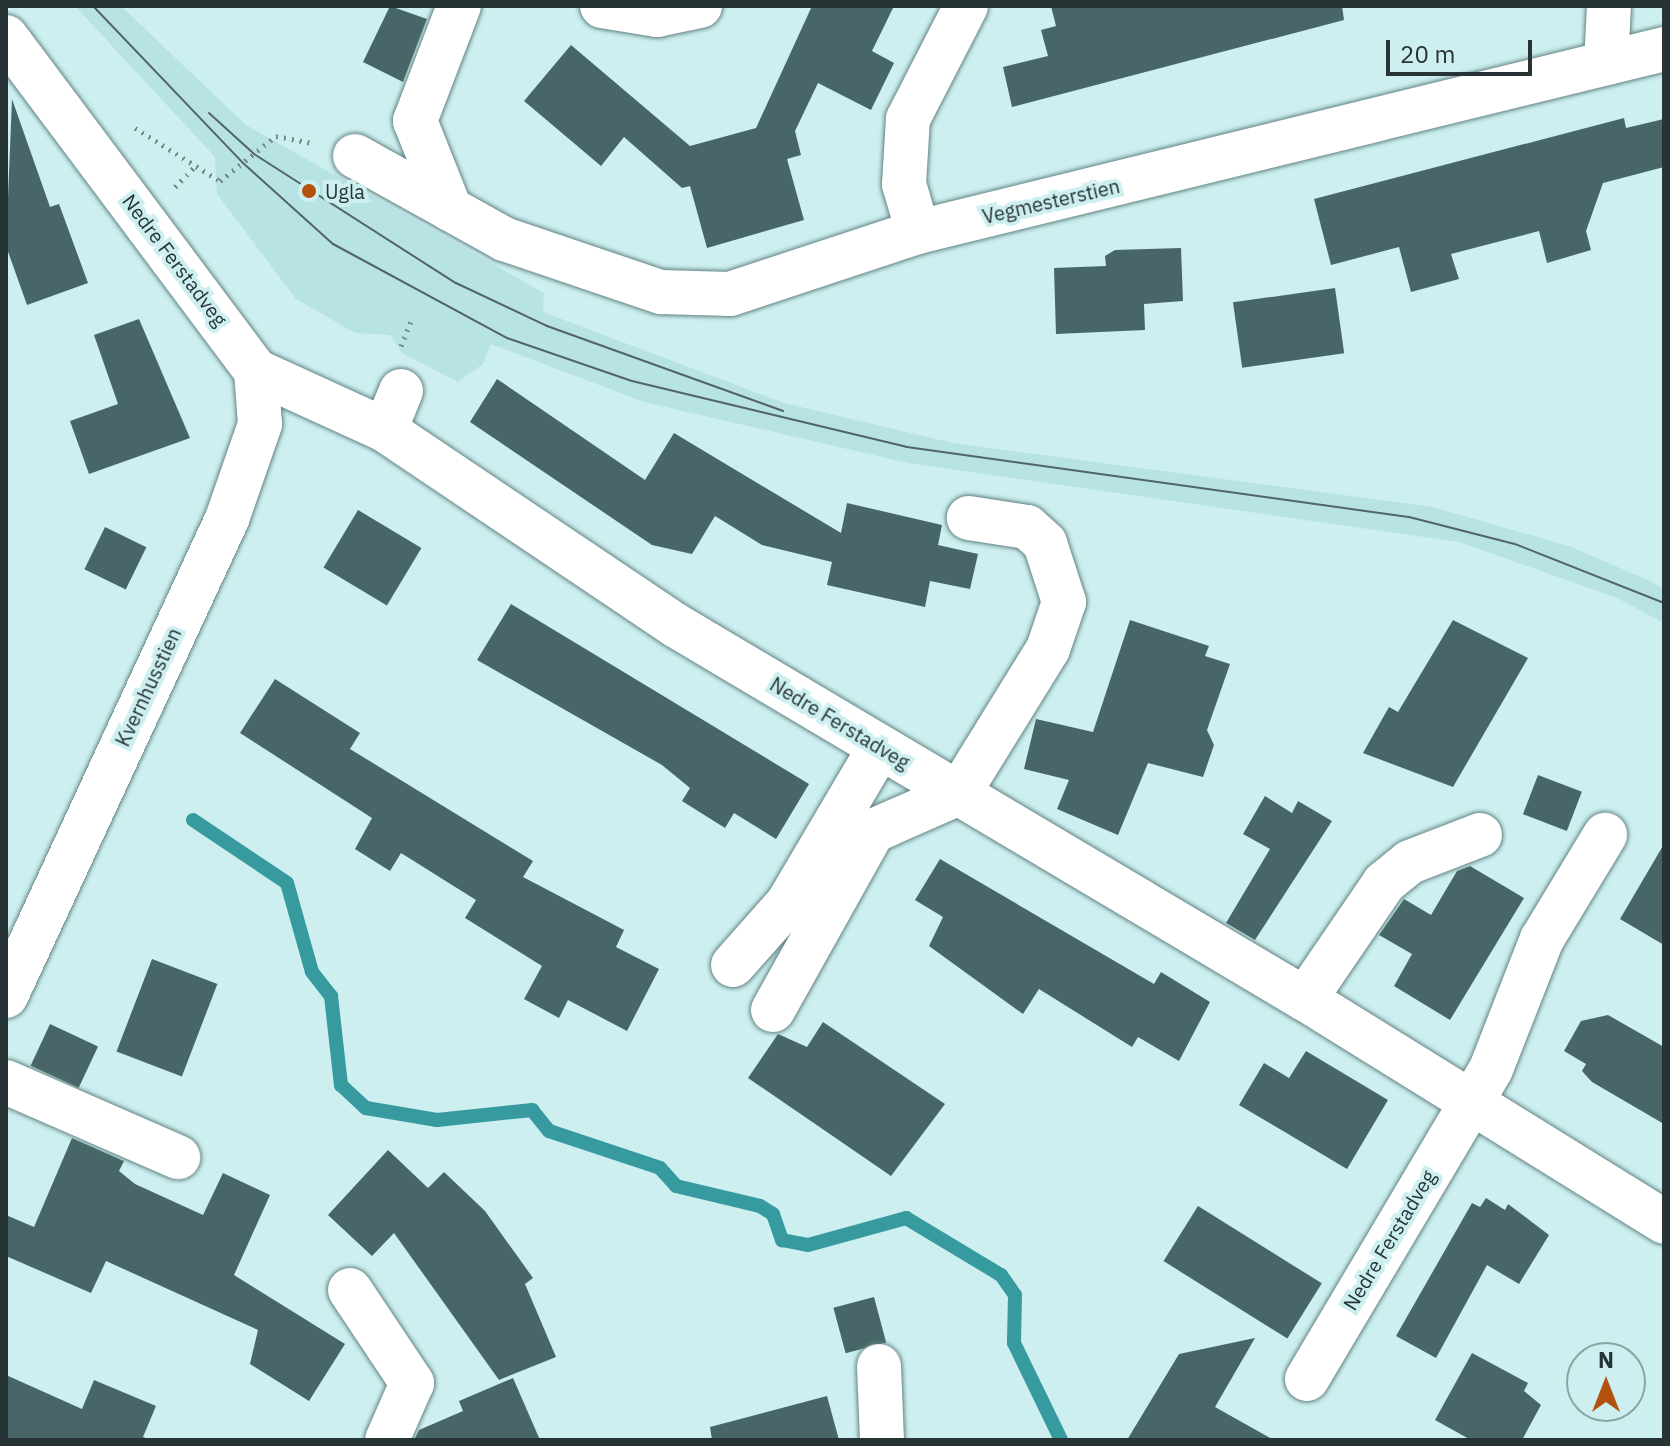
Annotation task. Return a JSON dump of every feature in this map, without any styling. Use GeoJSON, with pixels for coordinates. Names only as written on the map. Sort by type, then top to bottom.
{"type":"FeatureCollection","features":[{"type":"Feature","properties":{"kind":"street"},"geometry":{"type":"LineString","coordinates":[[450,209],[415,121],[459,6]]}},
{"type":"Feature","properties":{"kind":"street"},"geometry":{"type":"LineString","coordinates":[[602,6],[657,15],[700,6]]}},
{"type":"Feature","properties":{"kind":"street"},"geometry":{"type":"LineString","coordinates":[[918,232],[904,184],[908,119],[966,6]]}},
{"type":"Feature","properties":{"kind":"street"},"geometry":{"type":"LineString","coordinates":[[1606,63],[1609,6]]}},
{"type":"Feature","properties":{"kind":"street","name":"Nedre Ferstadveg"},"geometry":{"type":"LineString","coordinates":[[6,37],[256,371],[385,430],[675,625],[1305,999],[1664,1222]]}},
{"type":"Feature","properties":{"kind":"street","name":"Vegmesterstien"},"geometry":{"type":"LineString","coordinates":[[355,156],[504,239],[661,292],[730,294],[918,232],[1664,49]]}},
{"type":"Feature","properties":{"kind":"street","name":"Kvernhusstien"},"geometry":{"type":"LineString","coordinates":[[11,970],[227,519],[260,424],[256,371]]}},
{"type":"Feature","properties":{"kind":"street"},"geometry":{"type":"LineString","coordinates":[[385,430],[401,391]]}},
{"type":"Feature","properties":{"kind":"street"},"geometry":{"type":"LineString","coordinates":[[773,1010],[873,831],[959,793],[1048,649],[1064,602],[1057,568],[1036,535],[969,518]]}},
{"type":"Feature","properties":{"kind":"street"},"geometry":{"type":"LineString","coordinates":[[733,965],[788,903],[880,747]]}},
{"type":"Feature","properties":{"kind":"street"},"geometry":{"type":"LineString","coordinates":[[1305,999],[1384,883],[1410,862],[1480,835]]}},
{"type":"Feature","properties":{"kind":"street","name":"Nedre Ferstadveg"},"geometry":{"type":"LineString","coordinates":[[1307,1379],[1472,1103],[1542,939],[1605,835]]}},
{"type":"Feature","properties":{"kind":"street"},"geometry":{"type":"LineString","coordinates":[[6,1082],[178,1157]]}},
{"type":"Feature","properties":{"kind":"street"},"geometry":{"type":"LineString","coordinates":[[350,1290],[412,1383],[387,1440]]}},
{"type":"Feature","properties":{"kind":"street"},"geometry":{"type":"LineString","coordinates":[[879,1366],[882,1440]]}},
{"type":"Feature","properties":{"kind":"path"},"geometry":{"type":"LineString","coordinates":[[80,136],[113,119],[154,136],[220,181],[276,136],[355,156]]}},
{"type":"Feature","properties":{"kind":"shaded area"},"geometry":{"type":"Polygon","coordinates":[[[75,6],[121,6],[246,125],[544,293],[543,312],[784,403],[953,443],[1433,507],[1569,546],[1650,581],[1664,589],[1664,623],[1617,598],[1459,542],[908,463],[644,402],[491,344],[483,364],[458,382],[402,353],[390,335],[355,333],[296,299],[217,194],[215,157],[75,6]]]}},
{"type":"Feature","properties":{"kind":"building"},"geometry":{"type":"Polygon","coordinates":[[[390,6],[427,19],[403,82],[363,62],[390,6]]]}},
{"type":"Feature","properties":{"kind":"building"},"geometry":{"type":"Polygon","coordinates":[[[812,6],[894,6],[872,51],[894,63],[871,110],[818,83],[795,131],[801,155],[787,159],[804,220],[707,248],[690,186],[682,188],[624,137],[601,166],[524,101],[571,45],[690,146],[756,128],[812,6]]]}},
{"type":"Feature","properties":{"kind":"building"},"geometry":{"type":"Polygon","coordinates":[[[1051,6],[1342,6],[1344,20],[1012,107],[1003,67],[1048,56],[1041,30],[1056,26],[1051,6]]]}},
{"type":"Feature","properties":{"kind":"building"},"geometry":{"type":"Polygon","coordinates":[[[12,99],[50,207],[59,204],[88,283],[27,305],[6,246],[12,99]]]}},
{"type":"Feature","properties":{"kind":"building"},"geometry":{"type":"Polygon","coordinates":[[[1624,118],[1626,128],[1664,119],[1664,167],[1603,183],[1586,231],[1591,250],[1547,263],[1539,231],[1451,254],[1459,279],[1411,292],[1399,247],[1331,265],[1314,199],[1624,118]]]}},
{"type":"Feature","properties":{"kind":"building"},"geometry":{"type":"Polygon","coordinates":[[[1181,248],[1183,301],[1144,304],[1145,330],[1056,334],[1054,268],[1106,266],[1105,256],[1115,250],[1181,248]]]}},
{"type":"Feature","properties":{"kind":"building"},"geometry":{"type":"Polygon","coordinates":[[[1335,288],[1344,353],[1242,368],[1233,302],[1335,288]]]}},
{"type":"Feature","properties":{"kind":"building"},"geometry":{"type":"Polygon","coordinates":[[[139,319],[190,438],[89,474],[70,421],[118,404],[94,335],[139,319]]]}},
{"type":"Feature","properties":{"kind":"building"},"geometry":{"type":"Polygon","coordinates":[[[497,379],[645,480],[674,433],[841,533],[847,503],[942,525],[938,545],[978,554],[970,589],[930,581],[925,607],[827,585],[832,562],[762,545],[715,516],[692,554],[652,545],[470,422],[497,379]]]}},
{"type":"Feature","properties":{"kind":"building"},"geometry":{"type":"Polygon","coordinates":[[[358,510],[421,548],[387,606],[323,567],[358,510]]]}},
{"type":"Feature","properties":{"kind":"building"},"geometry":{"type":"Polygon","coordinates":[[[105,527],[146,547],[126,589],[84,569],[105,527]]]}},
{"type":"Feature","properties":{"kind":"building"},"geometry":{"type":"Polygon","coordinates":[[[511,604],[809,784],[776,839],[734,813],[725,828],[682,801],[690,788],[662,765],[477,660],[511,604]]]}},
{"type":"Feature","properties":{"kind":"building"},"geometry":{"type":"Polygon","coordinates":[[[1130,620],[1209,646],[1205,656],[1230,664],[1207,730],[1214,745],[1203,777],[1148,763],[1118,835],[1057,809],[1069,780],[1024,769],[1036,719],[1093,732],[1130,620]]]}},
{"type":"Feature","properties":{"kind":"building"},"geometry":{"type":"Polygon","coordinates":[[[1453,620],[1528,658],[1453,787],[1363,753],[1389,707],[1398,712],[1453,620]]]}},
{"type":"Feature","properties":{"kind":"building"},"geometry":{"type":"Polygon","coordinates":[[[275,679],[360,733],[350,749],[533,861],[523,877],[624,930],[616,947],[659,969],[627,1031],[568,1000],[559,1018],[524,999],[542,966],[465,918],[476,900],[401,853],[390,871],[355,849],[372,818],[240,733],[275,679]]]}},
{"type":"Feature","properties":{"kind":"building"},"geometry":{"type":"Polygon","coordinates":[[[1538,775],[1582,792],[1567,831],[1523,814],[1538,775]]]}},
{"type":"Feature","properties":{"kind":"building"},"geometry":{"type":"Polygon","coordinates":[[[1265,796],[1292,813],[1298,801],[1332,821],[1255,940],[1226,923],[1270,849],[1243,834],[1265,796]]]}},
{"type":"Feature","properties":{"kind":"building"},"geometry":{"type":"Polygon","coordinates":[[[1664,844],[1664,945],[1620,919],[1664,844]]]}},
{"type":"Feature","properties":{"kind":"building"},"geometry":{"type":"Polygon","coordinates":[[[940,859],[1154,984],[1161,972],[1210,1002],[1179,1061],[1138,1037],[1132,1047],[1039,989],[1023,1014],[929,946],[943,917],[915,900],[940,859]]]}},
{"type":"Feature","properties":{"kind":"building"},"geometry":{"type":"Polygon","coordinates":[[[1470,866],[1524,898],[1450,1020],[1394,986],[1412,954],[1379,935],[1404,899],[1431,915],[1457,871],[1470,866]]]}},
{"type":"Feature","properties":{"kind":"building"},"geometry":{"type":"Polygon","coordinates":[[[152,959],[217,984],[182,1077],[117,1051],[152,959]]]}},
{"type":"Feature","properties":{"kind":"building"},"geometry":{"type":"Polygon","coordinates":[[[1608,1015],[1664,1047],[1664,1124],[1592,1082],[1582,1071],[1586,1064],[1564,1051],[1581,1021],[1608,1015]]]}},
{"type":"Feature","properties":{"kind":"building"},"geometry":{"type":"Polygon","coordinates":[[[823,1022],[945,1104],[891,1176],[748,1078],[778,1034],[807,1047],[823,1022]]]}},
{"type":"Feature","properties":{"kind":"building"},"geometry":{"type":"Polygon","coordinates":[[[50,1024],[98,1046],[79,1088],[31,1066],[50,1024]]]}},
{"type":"Feature","properties":{"kind":"building"},"geometry":{"type":"Polygon","coordinates":[[[1306,1051],[1388,1100],[1347,1169],[1239,1105],[1264,1063],[1289,1078],[1306,1051]]]}},
{"type":"Feature","properties":{"kind":"building"},"geometry":{"type":"Polygon","coordinates":[[[72,1138],[124,1161],[119,1171],[135,1184],[203,1215],[223,1173],[270,1195],[234,1275],[345,1344],[309,1401],[250,1364],[258,1330],[106,1261],[91,1293],[6,1256],[6,1215],[34,1227],[72,1138]]]}},
{"type":"Feature","properties":{"kind":"building"},"geometry":{"type":"Polygon","coordinates":[[[388,1150],[428,1188],[444,1172],[485,1211],[533,1278],[525,1284],[556,1357],[499,1380],[394,1233],[372,1256],[328,1215],[388,1150]]]}},
{"type":"Feature","properties":{"kind":"building"},"geometry":{"type":"Polygon","coordinates":[[[1486,1198],[1505,1210],[1508,1204],[1549,1235],[1519,1284],[1487,1265],[1436,1358],[1396,1336],[1472,1203],[1480,1207],[1486,1198]]]}},
{"type":"Feature","properties":{"kind":"building"},"geometry":{"type":"Polygon","coordinates":[[[1198,1206],[1322,1283],[1287,1338],[1164,1261],[1198,1206]]]}},
{"type":"Feature","properties":{"kind":"building"},"geometry":{"type":"Polygon","coordinates":[[[874,1297],[886,1342],[846,1353],[833,1308],[874,1297]]]}},
{"type":"Feature","properties":{"kind":"building"},"geometry":{"type":"Polygon","coordinates":[[[1255,1338],[1215,1407],[1274,1440],[1127,1440],[1179,1354],[1255,1338]]]}},
{"type":"Feature","properties":{"kind":"building"},"geometry":{"type":"Polygon","coordinates":[[[1472,1353],[1528,1383],[1524,1391],[1541,1405],[1522,1440],[1471,1440],[1435,1420],[1472,1353]]]}},
{"type":"Feature","properties":{"kind":"building"},"geometry":{"type":"Polygon","coordinates":[[[6,1375],[82,1409],[94,1380],[156,1406],[143,1437],[151,1440],[6,1440],[6,1375]]]}},
{"type":"Feature","properties":{"kind":"building"},"geometry":{"type":"Polygon","coordinates":[[[513,1378],[540,1440],[414,1440],[419,1430],[463,1411],[459,1401],[513,1378]]]}},
{"type":"Feature","properties":{"kind":"building"},"geometry":{"type":"Polygon","coordinates":[[[827,1396],[839,1440],[712,1440],[710,1427],[827,1396]]]}},
{"type":"Feature","properties":{"kind":"waterway"},"geometry":{"type":"LineString","coordinates":[[193,820],[287,883],[312,972],[331,996],[341,1085],[366,1108],[437,1120],[532,1110],[549,1131],[660,1168],[676,1186],[760,1206],[773,1214],[782,1240],[808,1245],[906,1218],[1001,1275],[1015,1295],[1014,1343],[1061,1440]]}},
{"type":"Feature","properties":{"kind":"tram line"},"geometry":{"type":"LineString","coordinates":[[93,6],[243,163],[333,244],[507,338],[632,381],[906,447],[1409,517],[1515,544],[1664,603]]}},
{"type":"Feature","properties":{"kind":"tram line"},"geometry":{"type":"LineString","coordinates":[[209,113],[254,154],[456,283],[547,326],[783,411]]}},
{"type":"Feature","properties":{"kind":"place","name":"Ugla"},"geometry":{"type":"Point","coordinates":[309,191]}}]}
